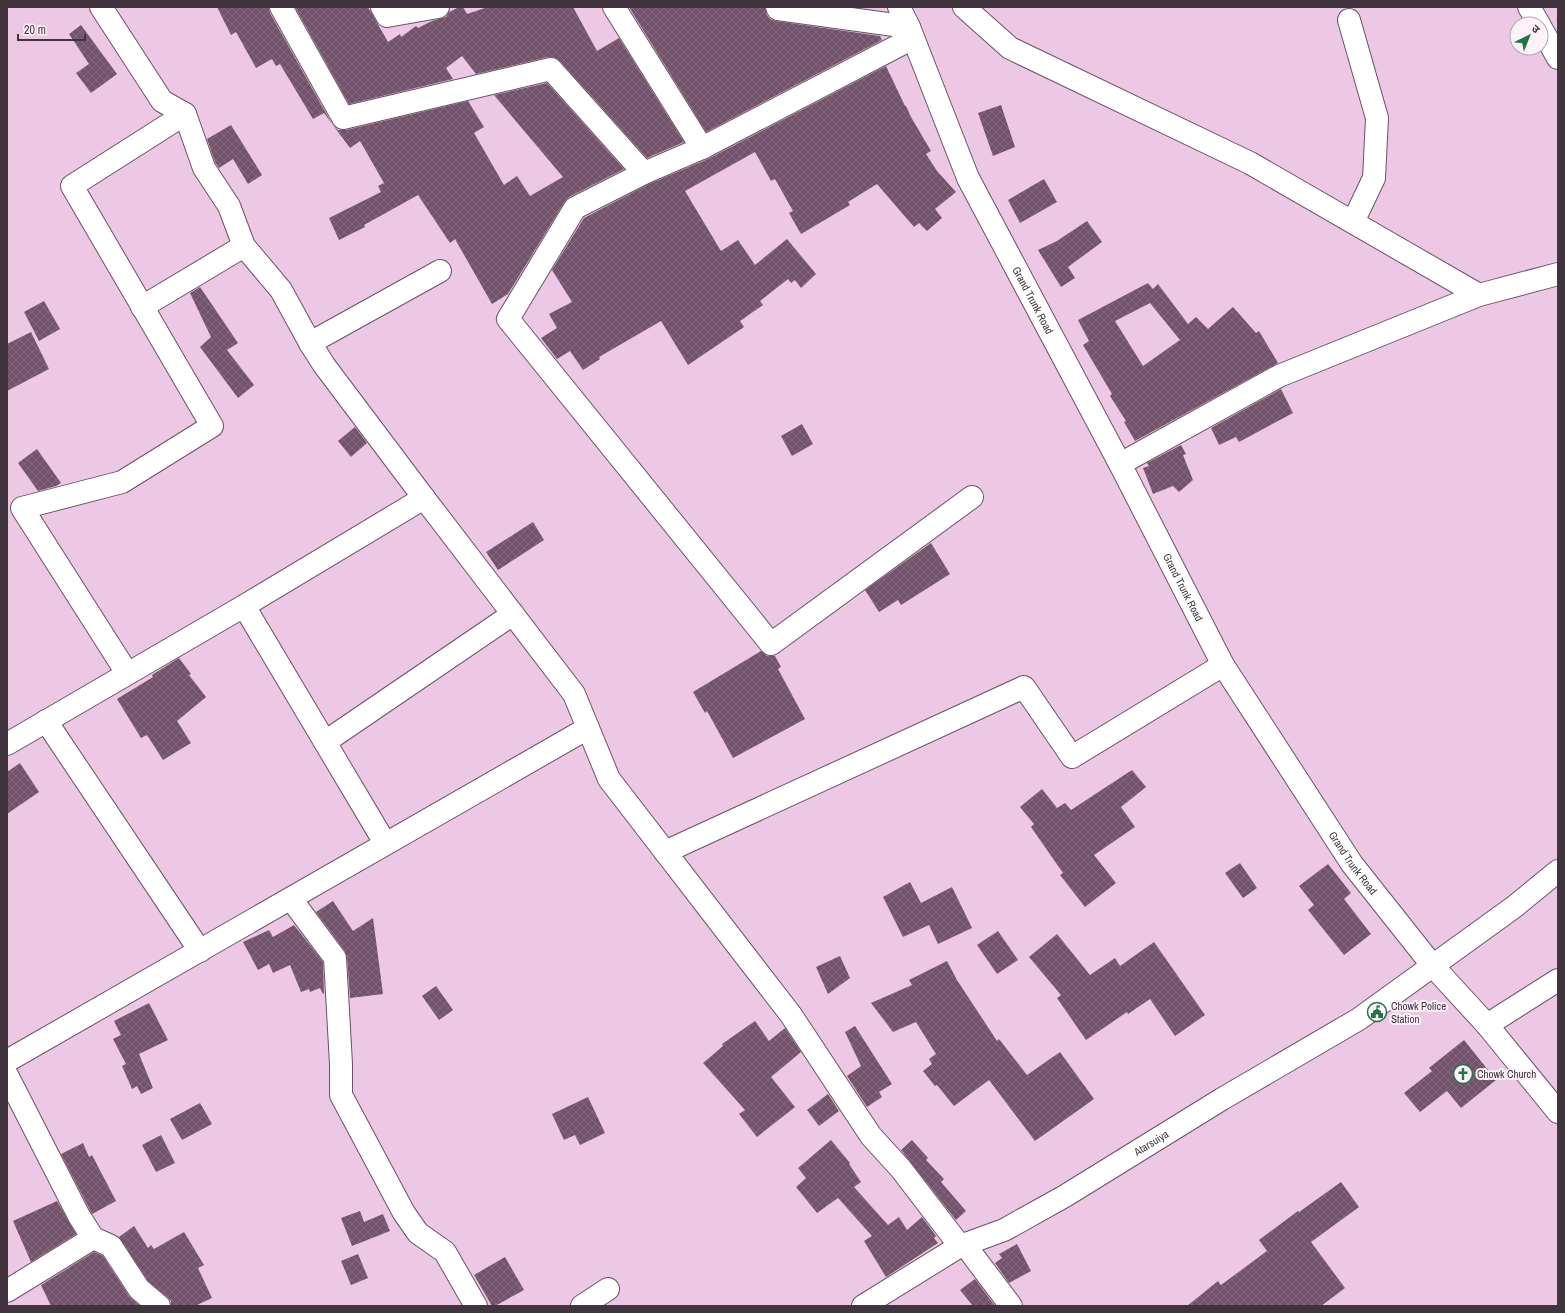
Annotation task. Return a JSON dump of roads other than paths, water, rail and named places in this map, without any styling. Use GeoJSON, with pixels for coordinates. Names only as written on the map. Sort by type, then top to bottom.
{"type":"FeatureCollection","features":[{"type":"Feature","properties":{"kind":"street"},"geometry":{"type":"LineString","coordinates":[[101,7],[162,101],[185,114],[204,168],[229,206],[244,246],[281,290],[310,344],[424,498],[574,694],[609,779],[790,1015],[871,1136],[901,1169],[1011,1306]]}},
{"type":"Feature","properties":{"kind":"street"},"geometry":{"type":"LineString","coordinates":[[281,7],[343,118],[551,69],[644,173]]}},
{"type":"Feature","properties":{"kind":"street"},"geometry":{"type":"LineString","coordinates":[[382,7],[387,16],[438,7]]}},
{"type":"Feature","properties":{"kind":"street"},"geometry":{"type":"LineString","coordinates":[[614,7],[702,148]]}},
{"type":"Feature","properties":{"kind":"street"},"geometry":{"type":"LineString","coordinates":[[777,7],[778,9],[911,33]]}},
{"type":"Feature","properties":{"kind":"street","name":"Grand Trunk Road"},"geometry":{"type":"LineString","coordinates":[[899,7],[911,33],[968,178],[1120,464],[1223,665],[1352,864],[1432,965],[1487,1025],[1558,1112]]}},
{"type":"Feature","properties":{"kind":"street"},"geometry":{"type":"LineString","coordinates":[[964,7],[1010,48],[1250,163],[1479,295]]}},
{"type":"Feature","properties":{"kind":"street"},"geometry":{"type":"LineString","coordinates":[[1529,7],[1534,16]]}},
{"type":"Feature","properties":{"kind":"street"},"geometry":{"type":"LineString","coordinates":[[1349,20],[1377,118],[1374,178],[1353,222]]}},
{"type":"Feature","properties":{"kind":"street"},"geometry":{"type":"LineString","coordinates":[[911,33],[702,148],[644,173],[575,208],[508,319],[771,644],[972,497]]}},
{"type":"Feature","properties":{"kind":"street"},"geometry":{"type":"LineString","coordinates":[[1549,42],[1558,58]]}},
{"type":"Feature","properties":{"kind":"street"},"geometry":{"type":"LineString","coordinates":[[127,673],[22,508],[122,482],[212,426],[72,186],[185,114]]}},
{"type":"Feature","properties":{"kind":"street"},"geometry":{"type":"LineString","coordinates":[[142,307],[244,246]]}},
{"type":"Feature","properties":{"kind":"street"},"geometry":{"type":"LineString","coordinates":[[310,344],[440,271]]}},
{"type":"Feature","properties":{"kind":"street"},"geometry":{"type":"LineString","coordinates":[[1120,464],[1279,376],[1479,295],[1558,274]]}},
{"type":"Feature","properties":{"kind":"street"},"geometry":{"type":"LineString","coordinates":[[7,744],[244,606],[424,498]]}},
{"type":"Feature","properties":{"kind":"street"},"geometry":{"type":"LineString","coordinates":[[244,606],[385,843]]}},
{"type":"Feature","properties":{"kind":"street"},"geometry":{"type":"LineString","coordinates":[[325,742],[513,614]]}},
{"type":"Feature","properties":{"kind":"street"},"geometry":{"type":"LineString","coordinates":[[665,852],[1024,687],[1072,757],[1223,665]]}},
{"type":"Feature","properties":{"kind":"street"},"geometry":{"type":"LineString","coordinates":[[46,721],[200,951]]}},
{"type":"Feature","properties":{"kind":"street"},"geometry":{"type":"LineString","coordinates":[[7,1061],[588,728]]}},
{"type":"Feature","properties":{"kind":"street","name":"Atarsuiya"},"geometry":{"type":"LineString","coordinates":[[868,1305],[963,1246],[1004,1230],[1065,1196],[1222,1099],[1359,1018],[1514,907],[1558,871]]}},
{"type":"Feature","properties":{"kind":"street"},"geometry":{"type":"LineString","coordinates":[[291,899],[335,958],[341,1064],[341,1095],[404,1212],[418,1234],[446,1252],[476,1306]]}},
{"type":"Feature","properties":{"kind":"street"},"geometry":{"type":"LineString","coordinates":[[1487,1025],[1558,980]]}},
{"type":"Feature","properties":{"kind":"street"},"geometry":{"type":"LineString","coordinates":[[7,1075],[80,1216],[93,1238],[111,1246],[139,1289],[159,1306]]}},
{"type":"Feature","properties":{"kind":"street"},"geometry":{"type":"LineString","coordinates":[[7,1291],[93,1238]]}},
{"type":"Feature","properties":{"kind":"street"},"geometry":{"type":"LineString","coordinates":[[582,1306],[608,1290]]}},
{"type":"Feature","properties":{"kind":"place","name":"Chowk Police Station"},"geometry":{"type":"Point","coordinates":[1377,1012]}},
{"type":"Feature","properties":{"kind":"place","name":"Chowk Church"},"geometry":{"type":"Point","coordinates":[1463,1074]}}]}
